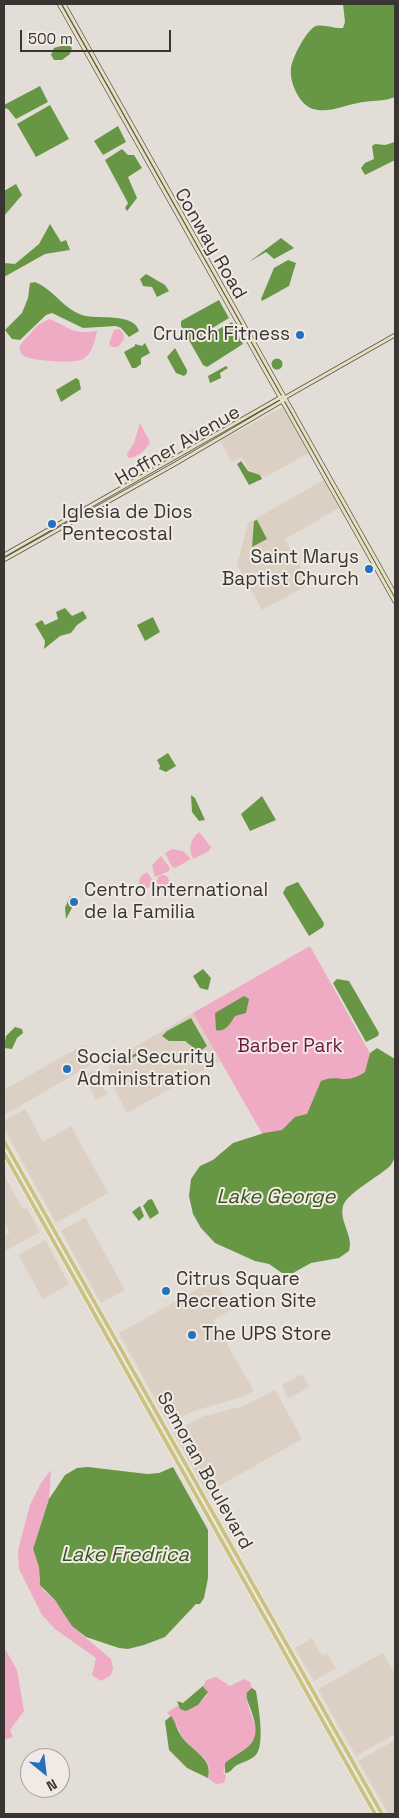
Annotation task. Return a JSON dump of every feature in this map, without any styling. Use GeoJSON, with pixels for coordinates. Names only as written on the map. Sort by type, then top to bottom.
{"type":"FeatureCollection","features":[{"type":"Feature","properties":{"kind":"main road","name":"Conway Road"},"geometry":{"type":"LineString","coordinates":[[59,4],[201,258],[215,273],[248,330],[283,397]]}},
{"type":"Feature","properties":{"kind":"main road","name":"Conway Road"},"geometry":{"type":"LineString","coordinates":[[64,4],[246,336],[312,448],[395,602]]}},
{"type":"Feature","properties":{"kind":"main road"},"geometry":{"type":"LineString","coordinates":[[87,54],[95,59]]}},
{"type":"Feature","properties":{"kind":"main road"},"geometry":{"type":"LineString","coordinates":[[240,325],[248,330],[246,336]]}},
{"type":"Feature","properties":{"kind":"main road","name":"Hoffner Avenue"},"geometry":{"type":"LineString","coordinates":[[4,560],[118,494],[181,461],[210,439],[395,335]]}},
{"type":"Feature","properties":{"kind":"main road"},"geometry":{"type":"LineString","coordinates":[[258,357],[265,361]]}},
{"type":"Feature","properties":{"kind":"main road","name":"Hoffner Avenue"},"geometry":{"type":"LineString","coordinates":[[4,555],[90,513],[132,483],[283,402],[283,397]]}},
{"type":"Feature","properties":{"kind":"main road"},"geometry":{"type":"LineString","coordinates":[[283,402],[302,435],[312,448]]}},
{"type":"Feature","properties":{"kind":"main road","name":"Conway Road"},"geometry":{"type":"LineString","coordinates":[[312,448],[323,464],[395,594]]}},
{"type":"Feature","properties":{"kind":"main road","name":"Semoran Boulevard"},"geometry":{"type":"LineString","coordinates":[[4,1141],[382,1814]]}},
{"type":"Feature","properties":{"kind":"main road","name":"Semoran Boulevard"},"geometry":{"type":"LineString","coordinates":[[4,1153],[375,1814]]}},
{"type":"Feature","properties":{"kind":"main road"},"geometry":{"type":"LineString","coordinates":[[77,1285],[88,1293]]}},
{"type":"Feature","properties":{"kind":"main road"},"geometry":{"type":"LineString","coordinates":[[98,1323],[109,1330]]}},
{"type":"Feature","properties":{"kind":"main road"},"geometry":{"type":"LineString","coordinates":[[113,1349],[127,1363]]}},
{"type":"Feature","properties":{"kind":"main road"},"geometry":{"type":"LineString","coordinates":[[187,1482],[195,1491],[200,1493]]}},
{"type":"Feature","properties":{"kind":"main road"},"geometry":{"type":"LineString","coordinates":[[371,1808],[382,1814]]}},
{"type":"Feature","properties":{"kind":"shaded area"},"geometry":{"type":"Polygon","coordinates":[[[283,407],[309,453],[265,477],[249,470],[242,457],[232,462],[220,441],[283,407]]]}},
{"type":"Feature","properties":{"kind":"shaded area"},"geometry":{"type":"Polygon","coordinates":[[[200,427],[205,431],[212,427],[215,432],[190,447],[182,434],[200,427]]]}},
{"type":"Feature","properties":{"kind":"shaded area"},"geometry":{"type":"Polygon","coordinates":[[[324,480],[339,508],[285,539],[310,584],[262,610],[237,565],[248,523],[324,480]]]}},
{"type":"Feature","properties":{"kind":"shaded area"},"geometry":{"type":"Polygon","coordinates":[[[193,1013],[220,1061],[127,1113],[109,1078],[109,1067],[112,1060],[193,1013]]]}},
{"type":"Feature","properties":{"kind":"shaded area"},"geometry":{"type":"Polygon","coordinates":[[[83,1045],[93,1064],[4,1115],[4,1090],[83,1045]]]}},
{"type":"Feature","properties":{"kind":"shaded area"},"geometry":{"type":"Polygon","coordinates":[[[93,1070],[107,1094],[96,1100],[83,1076],[93,1070]]]}},
{"type":"Feature","properties":{"kind":"shaded area"},"geometry":{"type":"Polygon","coordinates":[[[25,1109],[43,1142],[71,1126],[108,1193],[56,1223],[4,1128],[4,1121],[25,1109]]]}},
{"type":"Feature","properties":{"kind":"shaded area"},"geometry":{"type":"Polygon","coordinates":[[[4,1175],[23,1209],[27,1208],[40,1232],[4,1252],[4,1236],[10,1233],[4,1222],[4,1175]]]}},
{"type":"Feature","properties":{"kind":"shaded area"},"geometry":{"type":"Polygon","coordinates":[[[85,1217],[125,1290],[101,1303],[61,1231],[85,1217]]]}},
{"type":"Feature","properties":{"kind":"shaded area"},"geometry":{"type":"Polygon","coordinates":[[[45,1240],[69,1284],[43,1299],[18,1255],[45,1240]]]}},
{"type":"Feature","properties":{"kind":"shaded area"},"geometry":{"type":"Polygon","coordinates":[[[214,1280],[231,1310],[213,1320],[254,1391],[239,1398],[193,1411],[169,1424],[119,1333],[214,1280]]]}},
{"type":"Feature","properties":{"kind":"shaded area"},"geometry":{"type":"Polygon","coordinates":[[[302,1374],[309,1387],[288,1399],[282,1385],[302,1374]]]}},
{"type":"Feature","properties":{"kind":"shaded area"},"geometry":{"type":"Polygon","coordinates":[[[275,1390],[302,1439],[207,1493],[173,1432],[204,1416],[244,1406],[275,1390]]]}},
{"type":"Feature","properties":{"kind":"shaded area"},"geometry":{"type":"Polygon","coordinates":[[[312,1638],[322,1656],[327,1653],[336,1668],[314,1681],[295,1648],[312,1638]]]}},
{"type":"Feature","properties":{"kind":"shaded area"},"geometry":{"type":"Polygon","coordinates":[[[383,1653],[395,1674],[395,1734],[356,1756],[318,1689],[383,1653]]]}},
{"type":"Feature","properties":{"kind":"shaded area"},"geometry":{"type":"Polygon","coordinates":[[[395,1740],[395,1814],[389,1814],[358,1761],[395,1740]]]}},
{"type":"Feature","properties":{"kind":"green space"},"geometry":{"type":"Polygon","coordinates":[[[49,319],[71,330],[81,332],[97,331],[89,354],[78,361],[62,362],[34,359],[22,355],[19,347],[21,344],[38,325],[49,319]]]}},
{"type":"Feature","properties":{"kind":"green space"},"geometry":{"type":"Polygon","coordinates":[[[119,329],[123,333],[124,339],[118,347],[112,347],[109,344],[114,330],[119,329]]]}},
{"type":"Feature","properties":{"kind":"green space"},"geometry":{"type":"Polygon","coordinates":[[[140,423],[150,442],[141,453],[128,458],[127,454],[134,443],[140,423]]]}},
{"type":"Feature","properties":{"kind":"green space"},"geometry":{"type":"Polygon","coordinates":[[[199,832],[211,847],[209,851],[193,859],[191,844],[199,832]]]}},
{"type":"Feature","properties":{"kind":"green space"},"geometry":{"type":"Polygon","coordinates":[[[172,849],[183,851],[191,859],[175,868],[172,867],[165,853],[172,849]]]}},
{"type":"Feature","properties":{"kind":"green space"},"geometry":{"type":"Polygon","coordinates":[[[161,856],[170,868],[169,871],[155,877],[152,865],[161,856]]]}},
{"type":"Feature","properties":{"kind":"green space"},"geometry":{"type":"Polygon","coordinates":[[[147,872],[154,882],[148,888],[142,890],[139,880],[147,872]]]}},
{"type":"Feature","properties":{"kind":"green space"},"geometry":{"type":"Polygon","coordinates":[[[163,875],[169,881],[163,887],[157,881],[163,875]]]}},
{"type":"Feature","properties":{"kind":"green space","name":"Barber Park"},"geometry":{"type":"Polygon","coordinates":[[[310,946],[395,1098],[283,1170],[193,1013],[310,946]]]}},
{"type":"Feature","properties":{"kind":"green space"},"geometry":{"type":"Polygon","coordinates":[[[51,1470],[49,1499],[33,1549],[39,1567],[39,1581],[44,1591],[55,1600],[80,1633],[111,1659],[113,1669],[111,1675],[101,1681],[92,1675],[96,1658],[55,1629],[42,1615],[19,1569],[18,1550],[30,1505],[41,1483],[51,1470]]]}},
{"type":"Feature","properties":{"kind":"green space"},"geometry":{"type":"Polygon","coordinates":[[[4,1647],[17,1670],[24,1711],[10,1730],[13,1737],[4,1740],[4,1647]]]}},
{"type":"Feature","properties":{"kind":"green space"},"geometry":{"type":"Polygon","coordinates":[[[216,1677],[230,1686],[244,1679],[250,1682],[252,1688],[247,1692],[246,1697],[254,1722],[256,1736],[250,1748],[228,1762],[223,1771],[226,1776],[224,1783],[216,1784],[208,1778],[209,1768],[205,1759],[184,1739],[174,1720],[167,1713],[178,1705],[180,1709],[198,1705],[207,1695],[203,1687],[206,1680],[216,1677]]]}},
{"type":"Feature","properties":{"kind":"water"},"geometry":{"type":"Polygon","coordinates":[[[343,4],[395,4],[395,97],[330,110],[313,109],[303,103],[293,86],[292,63],[300,44],[312,28],[326,26],[343,28],[345,22],[343,4]]]}},
{"type":"Feature","properties":{"kind":"water"},"geometry":{"type":"Polygon","coordinates":[[[68,44],[72,48],[70,54],[62,60],[54,60],[51,55],[54,48],[68,44]]]}},
{"type":"Feature","properties":{"kind":"water"},"geometry":{"type":"Polygon","coordinates":[[[40,86],[48,102],[16,119],[8,109],[4,108],[4,105],[40,86]]]}},
{"type":"Feature","properties":{"kind":"water"},"geometry":{"type":"Polygon","coordinates":[[[50,105],[69,139],[36,157],[17,124],[50,105]]]}},
{"type":"Feature","properties":{"kind":"water"},"geometry":{"type":"Polygon","coordinates":[[[118,126],[126,142],[103,155],[94,141],[118,126]]]}},
{"type":"Feature","properties":{"kind":"water"},"geometry":{"type":"Polygon","coordinates":[[[395,142],[395,160],[365,175],[361,168],[365,163],[374,159],[372,146],[395,142]]]}},
{"type":"Feature","properties":{"kind":"water"},"geometry":{"type":"Polygon","coordinates":[[[122,149],[128,155],[134,155],[142,168],[128,177],[137,198],[127,211],[125,208],[128,203],[105,160],[122,149]]]}},
{"type":"Feature","properties":{"kind":"water"},"geometry":{"type":"Polygon","coordinates":[[[16,184],[22,195],[4,216],[4,191],[16,184]]]}},
{"type":"Feature","properties":{"kind":"water"},"geometry":{"type":"Polygon","coordinates":[[[50,224],[61,242],[66,240],[70,250],[45,254],[4,277],[4,263],[15,264],[39,244],[50,224]]]}},
{"type":"Feature","properties":{"kind":"water"},"geometry":{"type":"Polygon","coordinates":[[[281,238],[294,248],[274,259],[266,252],[249,262],[281,238]]]}},
{"type":"Feature","properties":{"kind":"water"},"geometry":{"type":"Polygon","coordinates":[[[288,260],[296,263],[289,286],[262,301],[261,299],[274,268],[288,260]]]}},
{"type":"Feature","properties":{"kind":"water"},"geometry":{"type":"Polygon","coordinates":[[[146,274],[165,285],[169,291],[157,297],[152,287],[143,286],[140,279],[146,274]]]}},
{"type":"Feature","properties":{"kind":"water"},"geometry":{"type":"Polygon","coordinates":[[[35,282],[78,313],[86,316],[131,321],[139,331],[129,337],[121,328],[116,326],[83,328],[52,313],[46,315],[20,340],[12,339],[5,330],[22,313],[28,298],[30,283],[35,282]]]}},
{"type":"Feature","properties":{"kind":"water"},"geometry":{"type":"Polygon","coordinates":[[[219,300],[229,318],[201,335],[204,337],[232,322],[243,344],[207,367],[203,365],[181,326],[181,321],[219,300]]]}},
{"type":"Feature","properties":{"kind":"water"},"geometry":{"type":"Polygon","coordinates":[[[145,343],[150,353],[141,358],[141,364],[136,368],[132,368],[124,352],[135,346],[135,344],[142,346],[145,343]]]}},
{"type":"Feature","properties":{"kind":"water"},"geometry":{"type":"Polygon","coordinates":[[[175,348],[187,370],[184,376],[176,373],[167,357],[175,348]]]}},
{"type":"Feature","properties":{"kind":"water"},"geometry":{"type":"Polygon","coordinates":[[[277,358],[283,364],[277,370],[271,364],[277,358]]]}},
{"type":"Feature","properties":{"kind":"water"},"geometry":{"type":"Polygon","coordinates":[[[226,366],[228,368],[220,373],[221,378],[210,383],[208,376],[226,366]]]}},
{"type":"Feature","properties":{"kind":"water"},"geometry":{"type":"Polygon","coordinates":[[[76,378],[79,380],[81,389],[61,402],[56,390],[76,378]]]}},
{"type":"Feature","properties":{"kind":"water"},"geometry":{"type":"Polygon","coordinates":[[[241,461],[248,471],[260,475],[262,479],[249,485],[237,464],[241,461]]]}},
{"type":"Feature","properties":{"kind":"water"},"geometry":{"type":"Polygon","coordinates":[[[257,520],[267,539],[252,547],[254,521],[257,520]]]}},
{"type":"Feature","properties":{"kind":"water"},"geometry":{"type":"Polygon","coordinates":[[[65,608],[72,616],[83,611],[87,618],[77,625],[71,633],[60,636],[44,649],[45,641],[35,624],[42,620],[45,625],[58,619],[56,612],[65,608]]]}},
{"type":"Feature","properties":{"kind":"water"},"geometry":{"type":"Polygon","coordinates":[[[153,617],[160,632],[145,641],[137,625],[153,617]]]}},
{"type":"Feature","properties":{"kind":"water"},"geometry":{"type":"Polygon","coordinates":[[[168,753],[176,766],[166,772],[159,769],[160,766],[157,760],[168,753]]]}},
{"type":"Feature","properties":{"kind":"water"},"geometry":{"type":"Polygon","coordinates":[[[191,795],[195,798],[205,820],[199,821],[192,812],[191,795]]]}},
{"type":"Feature","properties":{"kind":"water"},"geometry":{"type":"Polygon","coordinates":[[[262,796],[276,820],[250,831],[241,814],[262,796]]]}},
{"type":"Feature","properties":{"kind":"water"},"geometry":{"type":"Polygon","coordinates":[[[298,882],[324,923],[323,927],[309,936],[283,893],[286,887],[298,882]]]}},
{"type":"Feature","properties":{"kind":"water"},"geometry":{"type":"Polygon","coordinates":[[[70,896],[74,904],[66,919],[65,908],[70,896]]]}},
{"type":"Feature","properties":{"kind":"water"},"geometry":{"type":"Polygon","coordinates":[[[203,969],[211,978],[208,990],[200,988],[193,976],[203,969]]]}},
{"type":"Feature","properties":{"kind":"water"},"geometry":{"type":"Polygon","coordinates":[[[337,979],[349,981],[379,1033],[378,1036],[366,1042],[333,983],[337,979]]]}},
{"type":"Feature","properties":{"kind":"water"},"geometry":{"type":"Polygon","coordinates":[[[244,996],[249,999],[246,1013],[235,1016],[223,1030],[216,1030],[215,1013],[244,996]]]}},
{"type":"Feature","properties":{"kind":"water"},"geometry":{"type":"Polygon","coordinates":[[[191,1018],[207,1046],[199,1052],[185,1041],[169,1041],[162,1036],[167,1031],[191,1018]]]}},
{"type":"Feature","properties":{"kind":"water"},"geometry":{"type":"Polygon","coordinates":[[[15,1027],[22,1029],[23,1033],[17,1038],[12,1049],[4,1048],[6,1036],[15,1027]]]}},
{"type":"Feature","properties":{"kind":"water","name":"Lake George"},"geometry":{"type":"Polygon","coordinates":[[[377,1048],[395,1059],[395,1156],[390,1166],[357,1190],[343,1206],[343,1218],[350,1240],[349,1251],[339,1258],[311,1263],[293,1273],[282,1273],[269,1264],[255,1261],[215,1243],[201,1228],[193,1214],[189,1196],[191,1179],[200,1166],[213,1160],[233,1143],[264,1133],[282,1130],[295,1117],[307,1114],[321,1081],[333,1078],[352,1078],[365,1072],[370,1053],[377,1048]]]}},
{"type":"Feature","properties":{"kind":"water"},"geometry":{"type":"Polygon","coordinates":[[[145,1049],[144,1052],[124,1062],[126,1058],[145,1049]]]}},
{"type":"Feature","properties":{"kind":"water"},"geometry":{"type":"Polygon","coordinates":[[[152,1199],[159,1213],[150,1219],[143,1206],[148,1200],[152,1199]]]}},
{"type":"Feature","properties":{"kind":"water"},"geometry":{"type":"Polygon","coordinates":[[[140,1206],[144,1216],[139,1221],[132,1212],[140,1206]]]}},
{"type":"Feature","properties":{"kind":"water","name":"Lake Fredrica"},"geometry":{"type":"Polygon","coordinates":[[[88,1467],[147,1474],[159,1473],[173,1467],[208,1530],[208,1578],[204,1598],[165,1637],[128,1649],[119,1648],[86,1637],[72,1626],[55,1600],[40,1585],[39,1567],[33,1549],[49,1499],[65,1475],[77,1468],[88,1467]]]}},
{"type":"Feature","properties":{"kind":"water"},"geometry":{"type":"Polygon","coordinates":[[[204,1685],[203,1687],[208,1692],[198,1705],[186,1711],[180,1709],[177,1701],[183,1703],[204,1685]]]}},
{"type":"Feature","properties":{"kind":"water"},"geometry":{"type":"Polygon","coordinates":[[[252,1688],[256,1691],[261,1734],[258,1751],[255,1756],[225,1773],[225,1763],[251,1744],[254,1738],[256,1731],[255,1722],[246,1696],[247,1692],[252,1688]]]}},
{"type":"Feature","properties":{"kind":"water"},"geometry":{"type":"Polygon","coordinates":[[[171,1716],[184,1740],[207,1764],[209,1770],[208,1778],[187,1768],[169,1750],[165,1721],[171,1716]]]}},
{"type":"Feature","properties":{"kind":"place","name":"Crunch Fitness"},"geometry":{"type":"Point","coordinates":[300,335]}},
{"type":"Feature","properties":{"kind":"place","name":"Iglesia de Dios Pentecostal"},"geometry":{"type":"Point","coordinates":[52,524]}},
{"type":"Feature","properties":{"kind":"place","name":"Saint Marys Baptist Church"},"geometry":{"type":"Point","coordinates":[369,569]}},
{"type":"Feature","properties":{"kind":"place","name":"Centro International de la Familia"},"geometry":{"type":"Point","coordinates":[74,902]}},
{"type":"Feature","properties":{"kind":"place","name":"Social Security Administration"},"geometry":{"type":"Point","coordinates":[67,1069]}},
{"type":"Feature","properties":{"kind":"place","name":"Citrus Square Recreation Site"},"geometry":{"type":"Point","coordinates":[166,1291]}},
{"type":"Feature","properties":{"kind":"place","name":"The UPS Store"},"geometry":{"type":"Point","coordinates":[192,1335]}}]}
